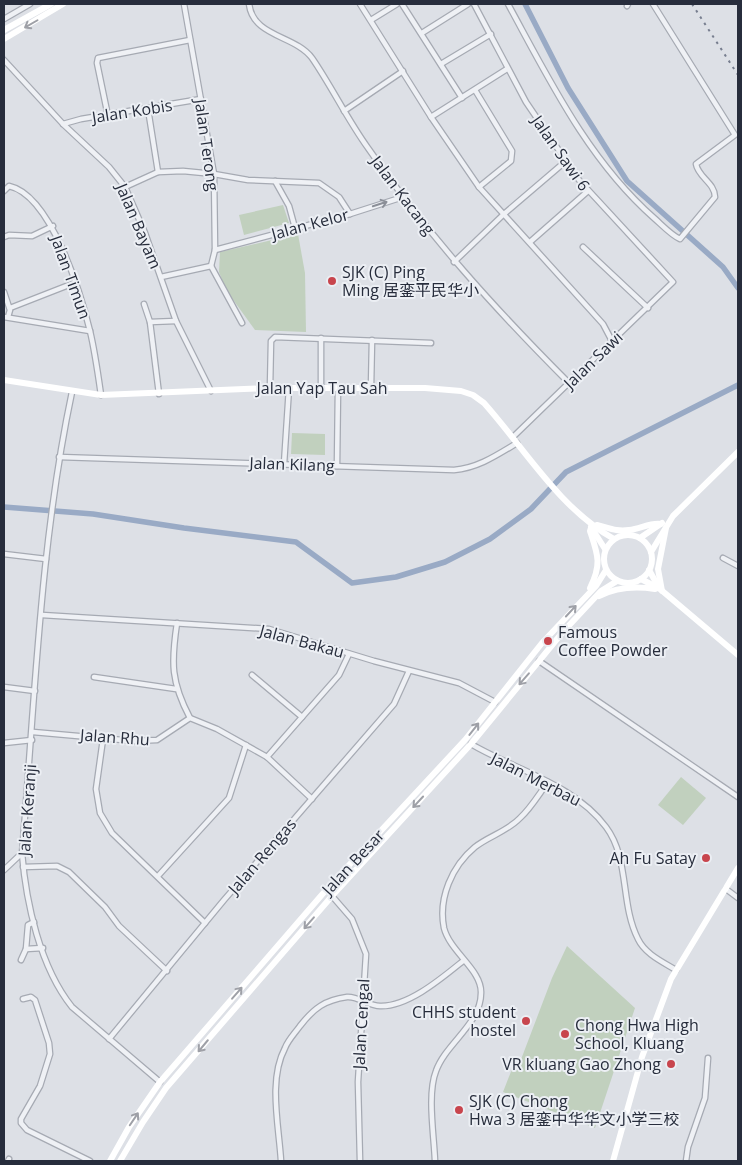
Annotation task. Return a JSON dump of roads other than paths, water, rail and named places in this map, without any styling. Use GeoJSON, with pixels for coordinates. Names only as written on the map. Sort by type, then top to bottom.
{"type":"FeatureCollection","features":[{"type":"Feature","properties":{"kind":"main road"},"geometry":{"type":"LineString","coordinates":[[4,30],[51,4]]}},
{"type":"Feature","properties":{"kind":"main road"},"geometry":{"type":"LineString","coordinates":[[4,40],[58,5]]}},
{"type":"Feature","properties":{"kind":"main road","name":"Jalan Yap Tau Sah"},"geometry":{"type":"LineString","coordinates":[[4,380],[101,395],[321,387],[425,388],[461,391],[473,395],[484,403],[514,436],[561,496],[593,527],[614,539]]}},
{"type":"Feature","properties":{"kind":"main road"},"geometry":{"type":"LineString","coordinates":[[640,538],[663,526],[738,452]]}},
{"type":"Feature","properties":{"kind":"main road"},"geometry":{"type":"LineString","coordinates":[[587,595],[596,577],[598,563],[597,550],[590,531],[593,527],[628,531],[656,523],[663,526]]}},
{"type":"Feature","properties":{"kind":"main road"},"geometry":{"type":"LineString","coordinates":[[651,552],[640,538],[627,535],[614,539],[605,549],[604,563],[606,570],[617,581],[630,583],[641,579],[649,570],[651,552],[663,526]]}},
{"type":"Feature","properties":{"kind":"main road"},"geometry":{"type":"LineString","coordinates":[[661,590],[658,568],[663,526]]}},
{"type":"Feature","properties":{"kind":"main road","name":"Jalan Yap Tau Sah"},"geometry":{"type":"LineString","coordinates":[[593,527],[605,549]]}},
{"type":"Feature","properties":{"kind":"main road","name":"Jalan Besar"},"geometry":{"type":"LineString","coordinates":[[110,1161],[129,1127],[160,1082],[326,890],[465,740],[542,643],[602,578],[606,570]]}},
{"type":"Feature","properties":{"kind":"main road"},"geometry":{"type":"LineString","coordinates":[[649,570],[661,590]]}},
{"type":"Feature","properties":{"kind":"main road"},"geometry":{"type":"LineString","coordinates":[[641,579],[661,590],[738,655]]}},
{"type":"Feature","properties":{"kind":"main road","name":"Jalan Besar"},"geometry":{"type":"LineString","coordinates":[[120,1161],[166,1088],[332,896],[471,744],[562,633],[592,600],[617,581]]}},
{"type":"Feature","properties":{"kind":"main road"},"geometry":{"type":"LineString","coordinates":[[592,600],[611,591],[625,588],[645,587],[661,590]]}},
{"type":"Feature","properties":{"kind":"main road"},"geometry":{"type":"LineString","coordinates":[[613,1161],[642,1057],[676,970],[738,868]]}},
{"type":"Feature","properties":{"kind":"street"},"geometry":{"type":"LineString","coordinates":[[4,19],[30,4]]}},
{"type":"Feature","properties":{"kind":"street","name":"Jalan Terong"},"geometry":{"type":"LineString","coordinates":[[184,4],[214,174],[216,250],[211,266]]}},
{"type":"Feature","properties":{"kind":"street","name":"Jalan Kacang"},"geometry":{"type":"LineString","coordinates":[[249,4],[253,19],[260,26],[311,57],[344,111],[403,197],[454,262],[569,384]]}},
{"type":"Feature","properties":{"kind":"street"},"geometry":{"type":"LineString","coordinates":[[360,4],[402,72],[479,187],[603,324],[612,340]]}},
{"type":"Feature","properties":{"kind":"street"},"geometry":{"type":"LineString","coordinates":[[371,20],[397,4]]}},
{"type":"Feature","properties":{"kind":"street"},"geometry":{"type":"LineString","coordinates":[[402,4],[462,98]]}},
{"type":"Feature","properties":{"kind":"street"},"geometry":{"type":"LineString","coordinates":[[422,33],[468,4]]}},
{"type":"Feature","properties":{"kind":"street","name":"Jalan Sawi 6"},"geometry":{"type":"LineString","coordinates":[[474,4],[491,34],[507,70],[566,161],[588,191],[673,283]]}},
{"type":"Feature","properties":{"kind":"street"},"geometry":{"type":"LineString","coordinates":[[508,4],[591,147],[612,176],[680,239],[715,197],[715,191],[698,171],[696,164],[735,135],[653,4]]}},
{"type":"Feature","properties":{"kind":"street"},"geometry":{"type":"LineString","coordinates":[[441,64],[491,34]]}},
{"type":"Feature","properties":{"kind":"street"},"geometry":{"type":"LineString","coordinates":[[108,116],[97,63],[98,58],[190,40]]}},
{"type":"Feature","properties":{"kind":"street","name":"Jalan Bayam"},"geometry":{"type":"LineString","coordinates":[[4,62],[63,124],[110,167],[125,187],[176,320],[211,390]]}},
{"type":"Feature","properties":{"kind":"street"},"geometry":{"type":"LineString","coordinates":[[432,116],[507,70]]}},
{"type":"Feature","properties":{"kind":"street"},"geometry":{"type":"LineString","coordinates":[[344,111],[402,72]]}},
{"type":"Feature","properties":{"kind":"street"},"geometry":{"type":"LineString","coordinates":[[475,90],[512,151],[513,157],[479,187]]}},
{"type":"Feature","properties":{"kind":"street","name":"Jalan Kobis"},"geometry":{"type":"LineString","coordinates":[[63,124],[202,99]]}},
{"type":"Feature","properties":{"kind":"street"},"geometry":{"type":"LineString","coordinates":[[148,109],[158,172]]}},
{"type":"Feature","properties":{"kind":"street"},"geometry":{"type":"LineString","coordinates":[[454,262],[504,214],[566,161]]}},
{"type":"Feature","properties":{"kind":"street"},"geometry":{"type":"LineString","coordinates":[[125,187],[158,172],[183,171],[248,180],[319,182],[339,197],[350,214]]}},
{"type":"Feature","properties":{"kind":"street"},"geometry":{"type":"LineString","coordinates":[[275,181],[289,206],[294,228]]}},
{"type":"Feature","properties":{"kind":"street","name":"Jalan Timun"},"geometry":{"type":"LineString","coordinates":[[4,191],[9,186],[19,188],[41,210],[53,226],[90,331],[101,395]]}},
{"type":"Feature","properties":{"kind":"street"},"geometry":{"type":"LineString","coordinates":[[530,242],[588,191]]}},
{"type":"Feature","properties":{"kind":"street","name":"Jalan Kelor"},"geometry":{"type":"LineString","coordinates":[[216,250],[350,214],[403,197]]}},
{"type":"Feature","properties":{"kind":"street"},"geometry":{"type":"LineString","coordinates":[[4,237],[9,235],[32,236],[53,226]]}},
{"type":"Feature","properties":{"kind":"street"},"geometry":{"type":"LineString","coordinates":[[582,247],[648,308]]}},
{"type":"Feature","properties":{"kind":"street"},"geometry":{"type":"LineString","coordinates":[[161,277],[211,266],[242,323]]}},
{"type":"Feature","properties":{"kind":"street"},"geometry":{"type":"LineString","coordinates":[[10,308],[74,283]]}},
{"type":"Feature","properties":{"kind":"street","name":"Jalan Sawi"},"geometry":{"type":"LineString","coordinates":[[514,436],[673,283]]}},
{"type":"Feature","properties":{"kind":"street"},"geometry":{"type":"LineString","coordinates":[[4,292],[10,308],[6,317],[90,331]]}},
{"type":"Feature","properties":{"kind":"street"},"geometry":{"type":"LineString","coordinates":[[144,304],[150,322],[159,394]]}},
{"type":"Feature","properties":{"kind":"street"},"geometry":{"type":"LineString","coordinates":[[150,322],[176,320]]}},
{"type":"Feature","properties":{"kind":"street"},"geometry":{"type":"LineString","coordinates":[[270,388],[272,338],[431,342]]}},
{"type":"Feature","properties":{"kind":"street"},"geometry":{"type":"LineString","coordinates":[[321,338],[321,387]]}},
{"type":"Feature","properties":{"kind":"street"},"geometry":{"type":"LineString","coordinates":[[371,387],[372,340]]}},
{"type":"Feature","properties":{"kind":"street"},"geometry":{"type":"LineString","coordinates":[[284,464],[289,388]]}},
{"type":"Feature","properties":{"kind":"street"},"geometry":{"type":"LineString","coordinates":[[337,466],[338,388]]}},
{"type":"Feature","properties":{"kind":"street"},"geometry":{"type":"LineString","coordinates":[[58,457],[72,392]]}},
{"type":"Feature","properties":{"kind":"street","name":"Jalan Kilang"},"geometry":{"type":"LineString","coordinates":[[58,457],[464,469],[486,461],[518,442]]}},
{"type":"Feature","properties":{"kind":"street","name":"Jalan Keranji"},"geometry":{"type":"LineString","coordinates":[[58,457],[46,559],[22,853],[23,867],[34,922],[63,995],[72,1007],[160,1082]]}},
{"type":"Feature","properties":{"kind":"street"},"geometry":{"type":"LineString","coordinates":[[4,554],[46,559]]}},
{"type":"Feature","properties":{"kind":"street"},"geometry":{"type":"LineString","coordinates":[[723,558],[738,566]]}},
{"type":"Feature","properties":{"kind":"street","name":"Jalan Bakau"},"geometry":{"type":"LineString","coordinates":[[42,615],[269,629],[349,654],[458,683],[495,702]]}},
{"type":"Feature","properties":{"kind":"street"},"geometry":{"type":"LineString","coordinates":[[177,623],[172,652],[176,688],[190,718],[267,757],[312,799]]}},
{"type":"Feature","properties":{"kind":"street"},"geometry":{"type":"LineString","coordinates":[[267,757],[339,675],[349,654]]}},
{"type":"Feature","properties":{"kind":"street"},"geometry":{"type":"LineString","coordinates":[[540,662],[738,797]]}},
{"type":"Feature","properties":{"kind":"street","name":"Jalan Rengas"},"geometry":{"type":"LineString","coordinates":[[109,1039],[167,971],[205,922],[394,704],[409,671]]}},
{"type":"Feature","properties":{"kind":"street"},"geometry":{"type":"LineString","coordinates":[[252,674],[302,717]]}},
{"type":"Feature","properties":{"kind":"street"},"geometry":{"type":"LineString","coordinates":[[94,677],[176,688]]}},
{"type":"Feature","properties":{"kind":"street"},"geometry":{"type":"LineString","coordinates":[[4,687],[35,692]]}},
{"type":"Feature","properties":{"kind":"street","name":"Jalan Rhu"},"geometry":{"type":"LineString","coordinates":[[33,732],[134,742],[158,740],[190,718]]}},
{"type":"Feature","properties":{"kind":"street"},"geometry":{"type":"LineString","coordinates":[[103,739],[96,789],[100,813],[112,833],[205,922]]}},
{"type":"Feature","properties":{"kind":"street"},"geometry":{"type":"LineString","coordinates":[[4,743],[32,740]]}},
{"type":"Feature","properties":{"kind":"street","name":"Jalan Merbau"},"geometry":{"type":"LineString","coordinates":[[471,744],[492,757],[548,782],[590,808],[607,828],[618,849],[631,918],[638,940],[649,953],[676,970]]}},
{"type":"Feature","properties":{"kind":"street"},"geometry":{"type":"LineString","coordinates":[[158,876],[229,798],[246,745]]}},
{"type":"Feature","properties":{"kind":"street"},"geometry":{"type":"LineString","coordinates":[[435,1161],[432,1083],[436,1069],[475,1015],[481,993],[478,977],[463,961],[444,929],[443,904],[449,880],[475,847],[519,819],[548,782]]}},
{"type":"Feature","properties":{"kind":"street"},"geometry":{"type":"LineString","coordinates":[[4,870],[22,853]]}},
{"type":"Feature","properties":{"kind":"street"},"geometry":{"type":"LineString","coordinates":[[23,867],[57,866],[70,872],[105,907],[118,926],[167,971]]}},
{"type":"Feature","properties":{"kind":"street"},"geometry":{"type":"LineString","coordinates":[[726,889],[738,898]]}},
{"type":"Feature","properties":{"kind":"street","name":"Jalan Cengal"},"geometry":{"type":"LineString","coordinates":[[332,896],[352,918],[366,954],[358,1082],[360,1161]]}},
{"type":"Feature","properties":{"kind":"street"},"geometry":{"type":"LineString","coordinates":[[21,960],[26,949],[28,925],[34,922]]}},
{"type":"Feature","properties":{"kind":"street"},"geometry":{"type":"LineString","coordinates":[[26,949],[43,948]]}},
{"type":"Feature","properties":{"kind":"street"},"geometry":{"type":"LineString","coordinates":[[281,1161],[276,1081],[284,1048],[313,1010],[323,1002],[350,997],[380,1006],[394,1003],[419,993],[463,961]]}},
{"type":"Feature","properties":{"kind":"street"},"geometry":{"type":"LineString","coordinates":[[23,999],[31,997],[35,1000],[50,1050],[40,1086],[21,1119],[21,1123],[27,1130],[90,1161]]}},
{"type":"Feature","properties":{"kind":"street"},"geometry":{"type":"LineString","coordinates":[[686,1161],[688,1147],[704,1098],[708,1058]]}},
{"type":"Feature","properties":{"kind":"waterway"},"geometry":{"type":"LineString","coordinates":[[525,4],[568,88],[627,181],[723,267],[738,288]]}},
{"type":"Feature","properties":{"kind":"waterway"},"geometry":{"type":"LineString","coordinates":[[4,507],[93,514],[296,542],[352,583],[396,577],[445,562],[490,539],[531,509],[566,472],[738,385]]}},
{"type":"Feature","properties":{"kind":"railway"},"geometry":{"type":"LineString","coordinates":[[692,4],[738,75]]}},
{"type":"Feature","properties":{"kind":"place","name":"SJK (C) Ping Ming 居銮平民华小"},"geometry":{"type":"Point","coordinates":[332,281]}},
{"type":"Feature","properties":{"kind":"place","name":"Famous Coffee Powder"},"geometry":{"type":"Point","coordinates":[548,641]}},
{"type":"Feature","properties":{"kind":"place","name":"Ah Fu Satay"},"geometry":{"type":"Point","coordinates":[706,858]}},
{"type":"Feature","properties":{"kind":"place","name":"CHHS student hostel"},"geometry":{"type":"Point","coordinates":[526,1021]}},
{"type":"Feature","properties":{"kind":"place","name":"Chong Hwa High School, Kluang"},"geometry":{"type":"Point","coordinates":[565,1034]}},
{"type":"Feature","properties":{"kind":"place","name":"VR kluang Gao Zhong"},"geometry":{"type":"Point","coordinates":[671,1064]}},
{"type":"Feature","properties":{"kind":"place","name":"SJK (C) Chong Hwa 3 居銮中华华文小学三校"},"geometry":{"type":"Point","coordinates":[459,1110]}}]}
